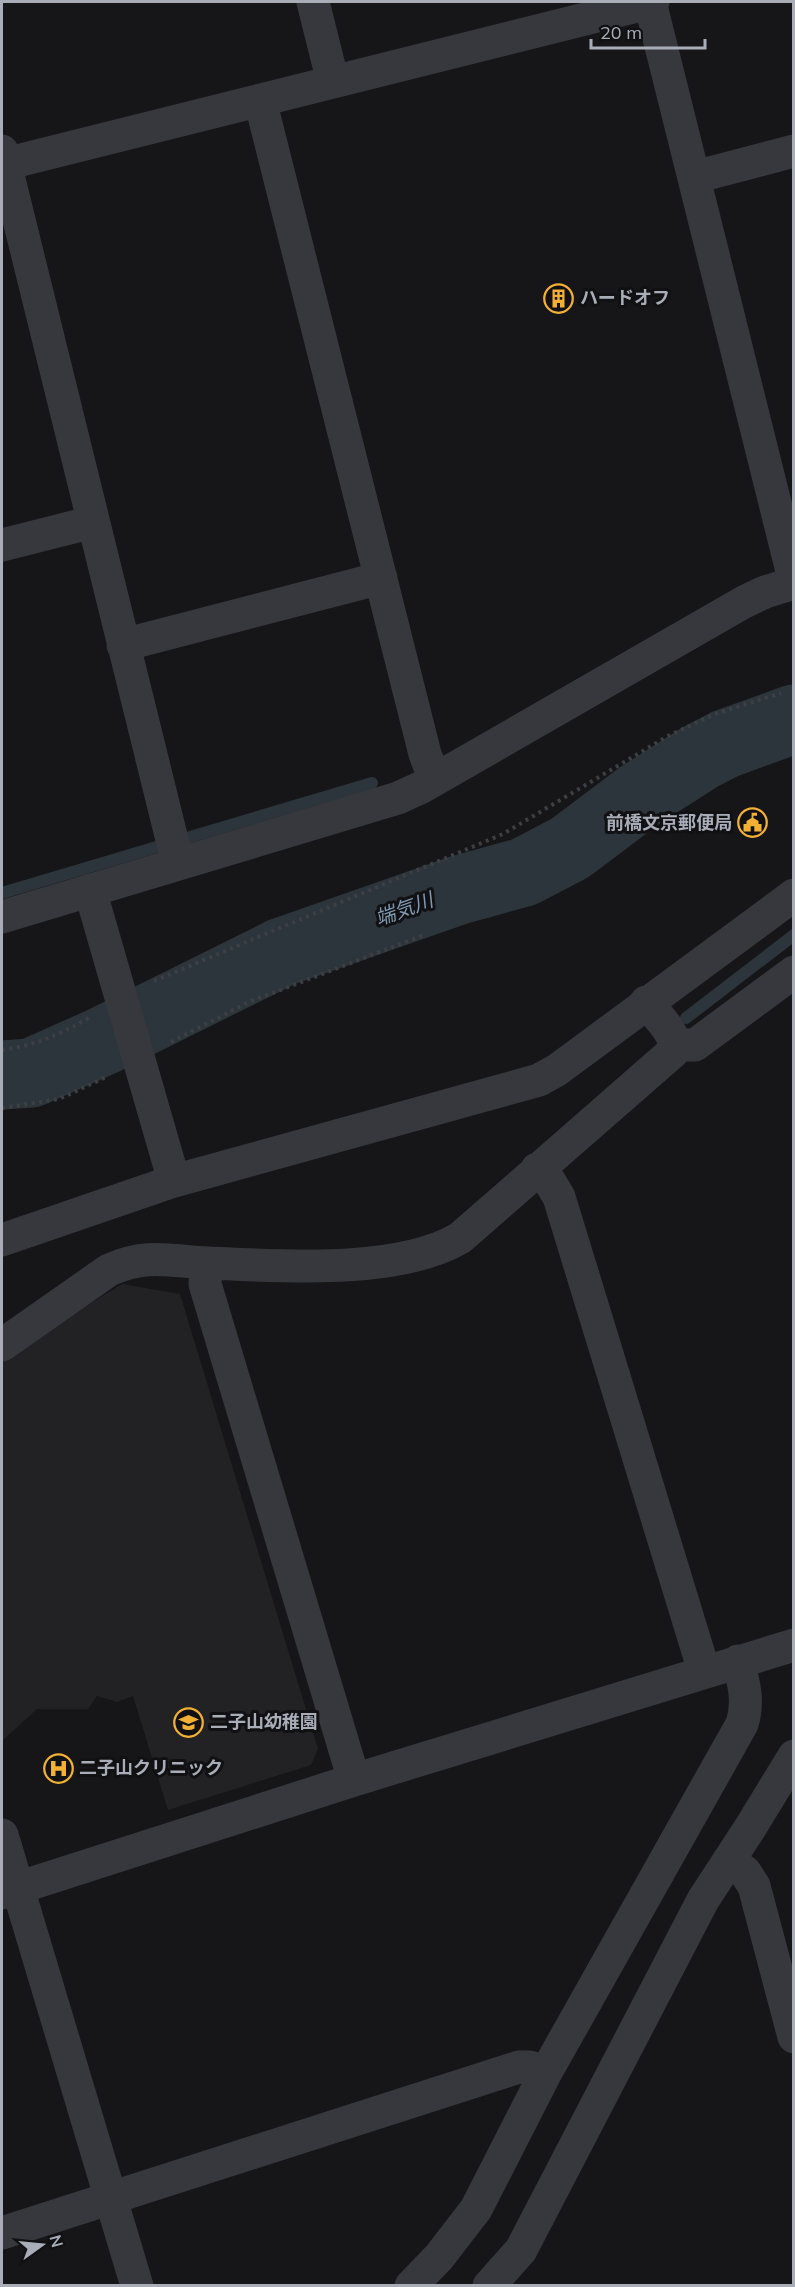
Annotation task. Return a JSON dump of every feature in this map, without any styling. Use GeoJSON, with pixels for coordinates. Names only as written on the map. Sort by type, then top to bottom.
{"type":"FeatureCollection","features":[{"type":"Feature","properties":{"kind":"street"},"geometry":{"type":"LineString","coordinates":[[313,2],[333,82]]}},
{"type":"Feature","properties":{"kind":"street"},"geometry":{"type":"LineString","coordinates":[[2,917],[398,798],[437,778],[744,602],[794,581],[783,484],[695,177],[651,2],[260,100],[3,157],[13,254],[93,522],[178,864]]}},
{"type":"Feature","properties":{"kind":"street"},"geometry":{"type":"LineString","coordinates":[[260,100],[425,754],[437,778]]}},
{"type":"Feature","properties":{"kind":"street"},"geometry":{"type":"LineString","coordinates":[[695,177],[794,151]]}},
{"type":"Feature","properties":{"kind":"street"},"geometry":{"type":"LineString","coordinates":[[2,545],[93,522]]}},
{"type":"Feature","properties":{"kind":"street"},"geometry":{"type":"LineString","coordinates":[[123,645],[381,578]]}},
{"type":"Feature","properties":{"kind":"street"},"geometry":{"type":"LineString","coordinates":[[90,890],[174,1181]]}},
{"type":"Feature","properties":{"kind":"street"},"geometry":{"type":"LineString","coordinates":[[2,1240],[174,1181],[539,1080],[557,1070],[646,1002],[794,895]]}},
{"type":"Feature","properties":{"kind":"street"},"geometry":{"type":"LineString","coordinates":[[676,1045],[695,1045],[794,972]]}},
{"type":"Feature","properties":{"kind":"street"},"geometry":{"type":"LineString","coordinates":[[2,1345],[109,1270],[123,1263],[155,1258],[206,1263],[322,1266],[386,1261],[431,1252],[460,1238],[674,1051],[676,1045],[673,1037],[646,1002]]}},
{"type":"Feature","properties":{"kind":"street"},"geometry":{"type":"LineString","coordinates":[[537,1169],[550,1182],[559,1197],[704,1671]]}},
{"type":"Feature","properties":{"kind":"street"},"geometry":{"type":"LineString","coordinates":[[206,1263],[205,1284],[354,1780]]}},
{"type":"Feature","properties":{"kind":"street"},"geometry":{"type":"LineString","coordinates":[[10,1890],[354,1780],[794,1645]]}},
{"type":"Feature","properties":{"kind":"street"},"geometry":{"type":"LineString","coordinates":[[411,2286],[439,2258],[476,2209],[545,2074],[742,1724],[746,1712],[746,1700],[738,1661]]}},
{"type":"Feature","properties":{"kind":"street"},"geometry":{"type":"LineString","coordinates":[[489,2286],[521,2250],[702,1900],[794,1756]]}},
{"type":"Feature","properties":{"kind":"street"},"geometry":{"type":"LineString","coordinates":[[2,1835],[10,1890],[137,2286]]}},
{"type":"Feature","properties":{"kind":"street"},"geometry":{"type":"LineString","coordinates":[[729,1860],[745,1872],[754,1886],[794,2037]]}},
{"type":"Feature","properties":{"kind":"street"},"geometry":{"type":"LineString","coordinates":[[2,2233],[519,2067],[531,2067],[545,2074]]}},
{"type":"Feature","properties":{"kind":"path"},"geometry":{"type":"LineString","coordinates":[[2,1050],[22,1047],[55,1037],[122,1001],[258,936],[503,834],[668,736],[715,714],[781,693]]}},
{"type":"Feature","properties":{"kind":"path"},"geometry":{"type":"LineString","coordinates":[[2,1108],[59,1099],[138,1056],[249,1002],[424,935]]}},
{"type":"Feature","properties":{"kind":"shaded area"},"geometry":{"type":"Polygon","coordinates":[[[122,1284],[180,1294],[318,1749],[311,1765],[168,1810],[133,1696],[117,1702],[97,1696],[88,1709],[37,1709],[2,1741],[2,1357],[122,1284]]]}},
{"type":"Feature","properties":{"kind":"waterway","name":"端気川"},"geometry":{"type":"LineString","coordinates":[[2,1075],[31,1073],[103,1041],[282,952],[459,890],[524,872],[570,848],[639,796],[700,757],[725,744],[794,719]]}},
{"type":"Feature","properties":{"kind":"waterway"},"geometry":{"type":"LineString","coordinates":[[2,893],[372,783]]}},
{"type":"Feature","properties":{"kind":"waterway"},"geometry":{"type":"LineString","coordinates":[[686,1018],[794,935]]}},
{"type":"Feature","properties":{"kind":"place","name":"ハードオフ"},"geometry":{"type":"Point","coordinates":[559,298]}},
{"type":"Feature","properties":{"kind":"place","name":"前橋文京郵便局"},"geometry":{"type":"Point","coordinates":[753,823]}},
{"type":"Feature","properties":{"kind":"place","name":"二子山幼稚園"},"geometry":{"type":"Point","coordinates":[189,1722]}},
{"type":"Feature","properties":{"kind":"place","name":"二子山クリニック"},"geometry":{"type":"Point","coordinates":[58,1768]}}]}
